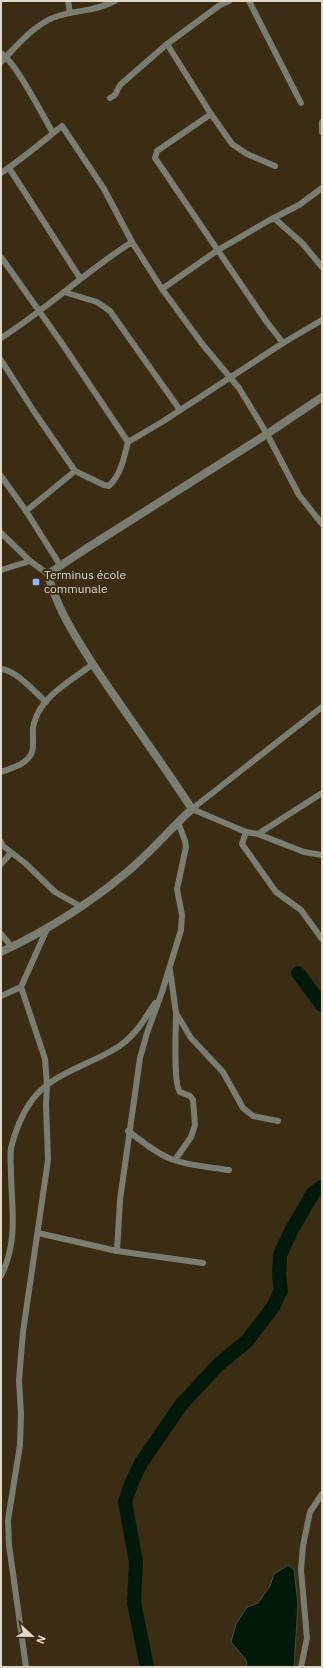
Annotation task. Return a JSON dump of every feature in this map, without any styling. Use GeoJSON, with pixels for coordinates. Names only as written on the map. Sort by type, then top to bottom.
{"type":"FeatureCollection","features":[{"type":"Feature","properties":{"kind":"street"},"geometry":{"type":"LineString","coordinates":[[68,1],[70,13]]}},
{"type":"Feature","properties":{"kind":"street"},"geometry":{"type":"LineString","coordinates":[[1,62],[4,54],[34,29],[57,16],[94,9],[115,1]]}},
{"type":"Feature","properties":{"kind":"street"},"geometry":{"type":"LineString","coordinates":[[110,98],[115,95],[120,85],[167,44],[220,5],[229,1]]}},
{"type":"Feature","properties":{"kind":"street"},"geometry":{"type":"LineString","coordinates":[[249,1],[301,103]]}},
{"type":"Feature","properties":{"kind":"street"},"geometry":{"type":"LineString","coordinates":[[167,44],[211,114],[232,144],[247,154],[275,166]]}},
{"type":"Feature","properties":{"kind":"street"},"geometry":{"type":"LineString","coordinates":[[4,54],[53,133]]}},
{"type":"Feature","properties":{"kind":"street"},"geometry":{"type":"LineString","coordinates":[[211,114],[157,151],[155,158],[283,343]]}},
{"type":"Feature","properties":{"kind":"street"},"geometry":{"type":"LineString","coordinates":[[322,122],[322,132]]}},
{"type":"Feature","properties":{"kind":"street"},"geometry":{"type":"LineString","coordinates":[[1,173],[62,126],[104,189],[132,242],[162,289],[203,344],[231,378],[267,434],[299,495],[322,524]]}},
{"type":"Feature","properties":{"kind":"street"},"geometry":{"type":"LineString","coordinates":[[9,168],[80,278]]}},
{"type":"Feature","properties":{"kind":"street"},"geometry":{"type":"LineString","coordinates":[[162,289],[218,250],[299,205],[322,188]]}},
{"type":"Feature","properties":{"kind":"street"},"geometry":{"type":"LineString","coordinates":[[274,218],[302,243],[322,267]]}},
{"type":"Feature","properties":{"kind":"street"},"geometry":{"type":"LineString","coordinates":[[1,338],[64,292],[80,278],[132,242]]}},
{"type":"Feature","properties":{"kind":"street"},"geometry":{"type":"LineString","coordinates":[[1,257],[61,342],[128,442]]}},
{"type":"Feature","properties":{"kind":"street"},"geometry":{"type":"LineString","coordinates":[[64,292],[97,302],[110,311],[180,410]]}},
{"type":"Feature","properties":{"kind":"street"},"geometry":{"type":"LineString","coordinates":[[1,360],[75,471],[109,486],[118,474],[128,442],[231,378],[283,343],[322,320]]}},
{"type":"Feature","properties":{"kind":"street"},"geometry":{"type":"LineString","coordinates":[[48,574],[267,434],[322,397]]}},
{"type":"Feature","properties":{"kind":"street"},"geometry":{"type":"LineString","coordinates":[[26,511],[75,471]]}},
{"type":"Feature","properties":{"kind":"street"},"geometry":{"type":"LineString","coordinates":[[1,476],[26,511],[60,566]]}},
{"type":"Feature","properties":{"kind":"street"},"geometry":{"type":"LineString","coordinates":[[1,533],[30,561],[48,574],[53,592],[67,622],[122,708],[192,808],[246,832],[258,834],[304,852],[322,855]]}},
{"type":"Feature","properties":{"kind":"street"},"geometry":{"type":"LineString","coordinates":[[1,570],[30,561]]}},
{"type":"Feature","properties":{"kind":"street"},"geometry":{"type":"LineString","coordinates":[[1,772],[23,764],[29,758],[34,745],[33,728],[43,706],[57,692],[93,664]]}},
{"type":"Feature","properties":{"kind":"street"},"geometry":{"type":"LineString","coordinates":[[1,669],[7,669],[14,674],[46,702]]}},
{"type":"Feature","properties":{"kind":"street"},"geometry":{"type":"LineString","coordinates":[[1,952],[47,929],[128,871],[192,808],[322,707]]}},
{"type":"Feature","properties":{"kind":"street"},"geometry":{"type":"LineString","coordinates":[[258,834],[322,793]]}},
{"type":"Feature","properties":{"kind":"street"},"geometry":{"type":"LineString","coordinates":[[117,1251],[120,1200],[128,1131],[140,1058],[181,930],[182,922],[177,890],[186,841],[178,822]]}},
{"type":"Feature","properties":{"kind":"street"},"geometry":{"type":"LineString","coordinates":[[246,832],[242,844],[276,892],[301,910],[322,939]]}},
{"type":"Feature","properties":{"kind":"street"},"geometry":{"type":"LineString","coordinates":[[1,842],[3,846],[25,863],[54,892],[80,906]]}},
{"type":"Feature","properties":{"kind":"street"},"geometry":{"type":"LineString","coordinates":[[1,864],[11,853]]}},
{"type":"Feature","properties":{"kind":"street"},"geometry":{"type":"LineString","coordinates":[[1,996],[21,987],[47,929]]}},
{"type":"Feature","properties":{"kind":"street"},"geometry":{"type":"LineString","coordinates":[[1,934],[12,947]]}},
{"type":"Feature","properties":{"kind":"street"},"geometry":{"type":"LineString","coordinates":[[170,966],[176,1013],[176,1085],[180,1092],[190,1096],[193,1100],[195,1125],[191,1137],[175,1160]]}},
{"type":"Feature","properties":{"kind":"street"},"geometry":{"type":"LineString","coordinates":[[21,987],[45,1059],[47,1085],[46,1104],[48,1160],[23,1332],[19,1380],[21,1414],[20,1445],[8,1520],[9,1545],[26,1667]]}},
{"type":"Feature","properties":{"kind":"street"},"geometry":{"type":"LineString","coordinates":[[1,1276],[12,1248],[14,1219],[11,1149],[23,1114],[30,1102],[47,1085],[114,1050],[130,1037],[140,1027],[162,992]]}},
{"type":"Feature","properties":{"kind":"street"},"geometry":{"type":"LineString","coordinates":[[176,1013],[191,1038],[223,1072],[243,1108],[253,1116],[278,1121]]}},
{"type":"Feature","properties":{"kind":"street"},"geometry":{"type":"LineString","coordinates":[[128,1131],[157,1151],[175,1160],[190,1164],[229,1170]]}},
{"type":"Feature","properties":{"kind":"street"},"geometry":{"type":"LineString","coordinates":[[38,1233],[117,1251],[203,1263]]}},
{"type":"Feature","properties":{"kind":"street"},"geometry":{"type":"LineString","coordinates":[[301,1667],[306,1638],[301,1570],[303,1546],[310,1512],[322,1494]]}},
{"type":"Feature","properties":{"kind":"shaded area"},"geometry":{"type":"Polygon","coordinates":[[[288,1565],[294,1569],[298,1604],[294,1667],[247,1667],[246,1660],[231,1642],[236,1624],[247,1607],[258,1603],[270,1586],[274,1574],[288,1565]]]}},
{"type":"Feature","properties":{"kind":"waterway"},"geometry":{"type":"LineString","coordinates":[[298,973],[322,1005]]}},
{"type":"Feature","properties":{"kind":"waterway"},"geometry":{"type":"LineString","coordinates":[[147,1667],[134,1603],[136,1562],[125,1502],[131,1484],[141,1463],[181,1405],[218,1365],[247,1341],[273,1307],[281,1290],[279,1276],[280,1255],[291,1231],[313,1193],[322,1187]]}},
{"type":"Feature","properties":{"kind":"place","name":"Terminus école communale"},"geometry":{"type":"Point","coordinates":[36,582]}}]}
